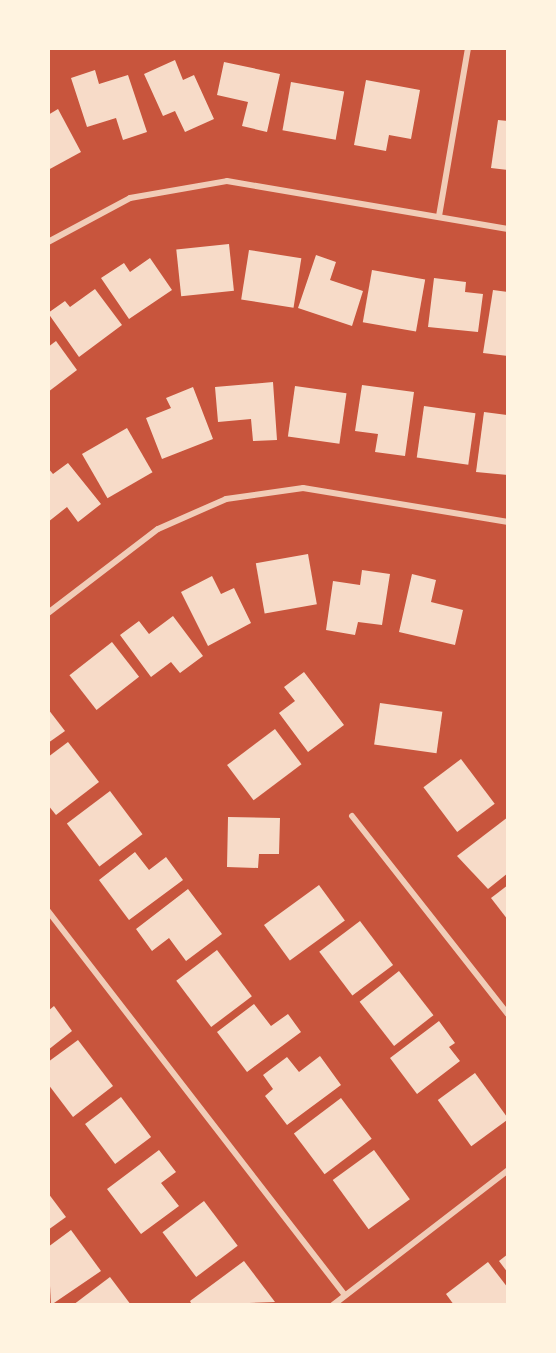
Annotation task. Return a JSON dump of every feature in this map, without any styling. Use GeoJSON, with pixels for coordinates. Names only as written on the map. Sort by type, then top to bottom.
{"type":"FeatureCollection","features":[{"type":"Feature","properties":{"kind":"street"},"geometry":{"type":"LineString","coordinates":[[439,216],[468,48]]}},
{"type":"Feature","properties":{"kind":"street"},"geometry":{"type":"LineString","coordinates":[[48,242],[130,198],[227,180],[508,229]]}},
{"type":"Feature","properties":{"kind":"street"},"geometry":{"type":"LineString","coordinates":[[48,613],[158,529],[225,498],[303,488],[508,522]]}},
{"type":"Feature","properties":{"kind":"street"},"geometry":{"type":"LineString","coordinates":[[352,816],[508,1014]]}},
{"type":"Feature","properties":{"kind":"street"},"geometry":{"type":"LineString","coordinates":[[48,910],[345,1295]]}},
{"type":"Feature","properties":{"kind":"street"},"geometry":{"type":"LineString","coordinates":[[333,1305],[508,1170]]}},
{"type":"Feature","properties":{"kind":"building"},"geometry":{"type":"Polygon","coordinates":[[[175,60],[183,80],[194,75],[214,119],[185,132],[175,111],[163,116],[144,74],[175,60]]]}},
{"type":"Feature","properties":{"kind":"building"},"geometry":{"type":"Polygon","coordinates":[[[224,62],[280,74],[267,132],[242,126],[248,102],[217,95],[224,62]]]}},
{"type":"Feature","properties":{"kind":"building"},"geometry":{"type":"Polygon","coordinates":[[[95,70],[99,84],[128,75],[147,132],[123,140],[116,118],[87,127],[71,78],[95,70]]]}},
{"type":"Feature","properties":{"kind":"building"},"geometry":{"type":"Polygon","coordinates":[[[366,80],[420,90],[411,139],[389,135],[386,151],[354,145],[366,80]]]}},
{"type":"Feature","properties":{"kind":"building"},"geometry":{"type":"Polygon","coordinates":[[[291,82],[344,91],[336,140],[282,130],[291,82]]]}},
{"type":"Feature","properties":{"kind":"building"},"geometry":{"type":"Polygon","coordinates":[[[58,109],[81,152],[48,170],[48,115],[58,109]]]}},
{"type":"Feature","properties":{"kind":"building"},"geometry":{"type":"Polygon","coordinates":[[[498,120],[508,121],[508,170],[491,168],[498,120]]]}},
{"type":"Feature","properties":{"kind":"building"},"geometry":{"type":"Polygon","coordinates":[[[229,244],[234,291],[181,296],[176,250],[229,244]]]}},
{"type":"Feature","properties":{"kind":"building"},"geometry":{"type":"Polygon","coordinates":[[[249,250],[301,258],[294,308],[241,299],[249,250]]]}},
{"type":"Feature","properties":{"kind":"building"},"geometry":{"type":"Polygon","coordinates":[[[316,255],[336,262],[330,280],[363,291],[352,326],[298,308],[316,255]]]}},
{"type":"Feature","properties":{"kind":"building"},"geometry":{"type":"Polygon","coordinates":[[[150,258],[172,290],[129,319],[101,278],[124,263],[130,272],[150,258]]]}},
{"type":"Feature","properties":{"kind":"building"},"geometry":{"type":"Polygon","coordinates":[[[372,270],[425,279],[416,332],[363,322],[372,270]]]}},
{"type":"Feature","properties":{"kind":"building"},"geometry":{"type":"Polygon","coordinates":[[[434,278],[466,282],[465,292],[483,294],[478,332],[428,327],[434,278]]]}},
{"type":"Feature","properties":{"kind":"building"},"geometry":{"type":"Polygon","coordinates":[[[95,289],[122,325],[79,357],[48,313],[65,301],[70,307],[95,289]]]}},
{"type":"Feature","properties":{"kind":"building"},"geometry":{"type":"Polygon","coordinates":[[[493,290],[508,292],[508,356],[483,353],[493,290]]]}},
{"type":"Feature","properties":{"kind":"building"},"geometry":{"type":"Polygon","coordinates":[[[56,341],[77,370],[48,392],[48,347],[56,341]]]}},
{"type":"Feature","properties":{"kind":"building"},"geometry":{"type":"Polygon","coordinates":[[[273,382],[277,440],[253,441],[251,419],[218,422],[215,387],[273,382]]]}},
{"type":"Feature","properties":{"kind":"building"},"geometry":{"type":"Polygon","coordinates":[[[362,385],[414,392],[405,456],[375,452],[378,434],[355,431],[362,385]]]}},
{"type":"Feature","properties":{"kind":"building"},"geometry":{"type":"Polygon","coordinates":[[[295,386],[346,393],[339,444],[288,437],[295,386]]]}},
{"type":"Feature","properties":{"kind":"building"},"geometry":{"type":"Polygon","coordinates":[[[193,387],[213,439],[162,459],[146,418],[171,408],[166,398],[193,387]]]}},
{"type":"Feature","properties":{"kind":"building"},"geometry":{"type":"Polygon","coordinates":[[[424,406],[475,413],[468,465],[417,457],[424,406]]]}},
{"type":"Feature","properties":{"kind":"building"},"geometry":{"type":"Polygon","coordinates":[[[484,412],[507,415],[508,475],[476,472],[484,412]]]}},
{"type":"Feature","properties":{"kind":"building"},"geometry":{"type":"Polygon","coordinates":[[[127,428],[152,472],[107,498],[82,454],[127,428]]]}},
{"type":"Feature","properties":{"kind":"building"},"geometry":{"type":"Polygon","coordinates":[[[68,463],[101,504],[78,522],[67,507],[48,522],[48,468],[53,474],[68,463]]]}},
{"type":"Feature","properties":{"kind":"building"},"geometry":{"type":"Polygon","coordinates":[[[308,554],[317,604],[265,613],[256,563],[308,554]]]}},
{"type":"Feature","properties":{"kind":"building"},"geometry":{"type":"Polygon","coordinates":[[[362,570],[390,574],[382,625],[358,622],[355,635],[326,630],[333,581],[360,585],[362,570]]]}},
{"type":"Feature","properties":{"kind":"building"},"geometry":{"type":"Polygon","coordinates":[[[412,574],[436,580],[431,602],[463,610],[455,645],[399,632],[412,574]]]}},
{"type":"Feature","properties":{"kind":"building"},"geometry":{"type":"Polygon","coordinates":[[[212,576],[221,594],[234,588],[251,623],[208,646],[181,592],[212,576]]]}},
{"type":"Feature","properties":{"kind":"building"},"geometry":{"type":"Polygon","coordinates":[[[173,616],[203,656],[180,673],[171,662],[151,677],[120,635],[139,621],[149,634],[173,616]]]}},
{"type":"Feature","properties":{"kind":"building"},"geometry":{"type":"Polygon","coordinates":[[[112,642],[139,677],[97,710],[69,675],[112,642]]]}},
{"type":"Feature","properties":{"kind":"building"},"geometry":{"type":"Polygon","coordinates":[[[304,672],[344,725],[308,752],[279,713],[295,701],[284,687],[304,672]]]}},
{"type":"Feature","properties":{"kind":"building"},"geometry":{"type":"Polygon","coordinates":[[[380,703],[442,712],[437,753],[374,745],[380,703]]]}},
{"type":"Feature","properties":{"kind":"building"},"geometry":{"type":"Polygon","coordinates":[[[48,709],[65,731],[48,743],[48,709]]]}},
{"type":"Feature","properties":{"kind":"building"},"geometry":{"type":"Polygon","coordinates":[[[275,729],[301,764],[254,800],[227,765],[275,729]]]}},
{"type":"Feature","properties":{"kind":"building"},"geometry":{"type":"Polygon","coordinates":[[[68,742],[99,782],[56,815],[48,805],[48,757],[68,742]]]}},
{"type":"Feature","properties":{"kind":"building"},"geometry":{"type":"Polygon","coordinates":[[[461,759],[495,804],[457,832],[423,787],[461,759]]]}},
{"type":"Feature","properties":{"kind":"building"},"geometry":{"type":"Polygon","coordinates":[[[110,791],[142,834],[99,867],[67,823],[110,791]]]}},
{"type":"Feature","properties":{"kind":"building"},"geometry":{"type":"Polygon","coordinates":[[[228,817],[280,818],[279,854],[259,854],[258,868],[227,867],[228,817]]]}},
{"type":"Feature","properties":{"kind":"building"},"geometry":{"type":"Polygon","coordinates":[[[508,817],[508,873],[488,889],[457,856],[508,817]]]}},
{"type":"Feature","properties":{"kind":"building"},"geometry":{"type":"Polygon","coordinates":[[[135,852],[149,870],[166,857],[183,880],[129,920],[99,880],[135,852]]]}},
{"type":"Feature","properties":{"kind":"building"},"geometry":{"type":"Polygon","coordinates":[[[319,885],[345,921],[290,961],[264,925],[319,885]]]}},
{"type":"Feature","properties":{"kind":"building"},"geometry":{"type":"Polygon","coordinates":[[[508,885],[508,920],[491,898],[508,885]]]}},
{"type":"Feature","properties":{"kind":"building"},"geometry":{"type":"Polygon","coordinates":[[[188,889],[222,934],[186,961],[169,938],[152,951],[136,929],[188,889]]]}},
{"type":"Feature","properties":{"kind":"building"},"geometry":{"type":"Polygon","coordinates":[[[360,921],[393,965],[352,996],[319,952],[360,921]]]}},
{"type":"Feature","properties":{"kind":"building"},"geometry":{"type":"Polygon","coordinates":[[[217,950],[252,996],[211,1027],[176,981],[217,950]]]}},
{"type":"Feature","properties":{"kind":"building"},"geometry":{"type":"Polygon","coordinates":[[[399,971],[433,1015],[394,1046],[360,1002],[399,971]]]}},
{"type":"Feature","properties":{"kind":"building"},"geometry":{"type":"Polygon","coordinates":[[[254,1004],[271,1026],[288,1014],[301,1032],[247,1072],[217,1032],[254,1004]]]}},
{"type":"Feature","properties":{"kind":"building"},"geometry":{"type":"Polygon","coordinates":[[[54,1006],[72,1031],[48,1050],[48,1011],[54,1006]]]}},
{"type":"Feature","properties":{"kind":"building"},"geometry":{"type":"Polygon","coordinates":[[[439,1021],[455,1043],[449,1047],[460,1061],[417,1094],[390,1058],[439,1021]]]}},
{"type":"Feature","properties":{"kind":"building"},"geometry":{"type":"Polygon","coordinates":[[[78,1040],[113,1086],[73,1117],[48,1084],[48,1062],[78,1040]]]}},
{"type":"Feature","properties":{"kind":"building"},"geometry":{"type":"Polygon","coordinates":[[[320,1056],[341,1085],[287,1125],[265,1096],[273,1089],[263,1075],[287,1057],[299,1072],[320,1056]]]}},
{"type":"Feature","properties":{"kind":"building"},"geometry":{"type":"Polygon","coordinates":[[[475,1073],[508,1119],[471,1146],[438,1100],[475,1073]]]}},
{"type":"Feature","properties":{"kind":"building"},"geometry":{"type":"Polygon","coordinates":[[[121,1097],[151,1137],[115,1164],[85,1124],[121,1097]]]}},
{"type":"Feature","properties":{"kind":"building"},"geometry":{"type":"Polygon","coordinates":[[[341,1098],[372,1139],[325,1174],[294,1134],[341,1098]]]}},
{"type":"Feature","properties":{"kind":"building"},"geometry":{"type":"Polygon","coordinates":[[[159,1150],[176,1172],[161,1183],[179,1206],[141,1234],[107,1189],[159,1150]]]}},
{"type":"Feature","properties":{"kind":"building"},"geometry":{"type":"Polygon","coordinates":[[[374,1150],[410,1199],[369,1229],[333,1180],[374,1150]]]}},
{"type":"Feature","properties":{"kind":"building"},"geometry":{"type":"Polygon","coordinates":[[[48,1193],[66,1217],[48,1230],[48,1193]]]}},
{"type":"Feature","properties":{"kind":"building"},"geometry":{"type":"Polygon","coordinates":[[[204,1201],[238,1246],[196,1277],[162,1232],[204,1201]]]}},
{"type":"Feature","properties":{"kind":"building"},"geometry":{"type":"Polygon","coordinates":[[[71,1230],[101,1271],[51,1305],[48,1247],[71,1230]]]}},
{"type":"Feature","properties":{"kind":"building"},"geometry":{"type":"Polygon","coordinates":[[[508,1254],[508,1273],[499,1261],[508,1254]]]}},
{"type":"Feature","properties":{"kind":"building"},"geometry":{"type":"Polygon","coordinates":[[[244,1261],[275,1302],[192,1305],[190,1301],[244,1261]]]}},
{"type":"Feature","properties":{"kind":"building"},"geometry":{"type":"Polygon","coordinates":[[[488,1262],[508,1288],[508,1304],[454,1305],[446,1294],[488,1262]]]}},
{"type":"Feature","properties":{"kind":"building"},"geometry":{"type":"Polygon","coordinates":[[[110,1277],[131,1305],[73,1305],[110,1277]]]}}]}
